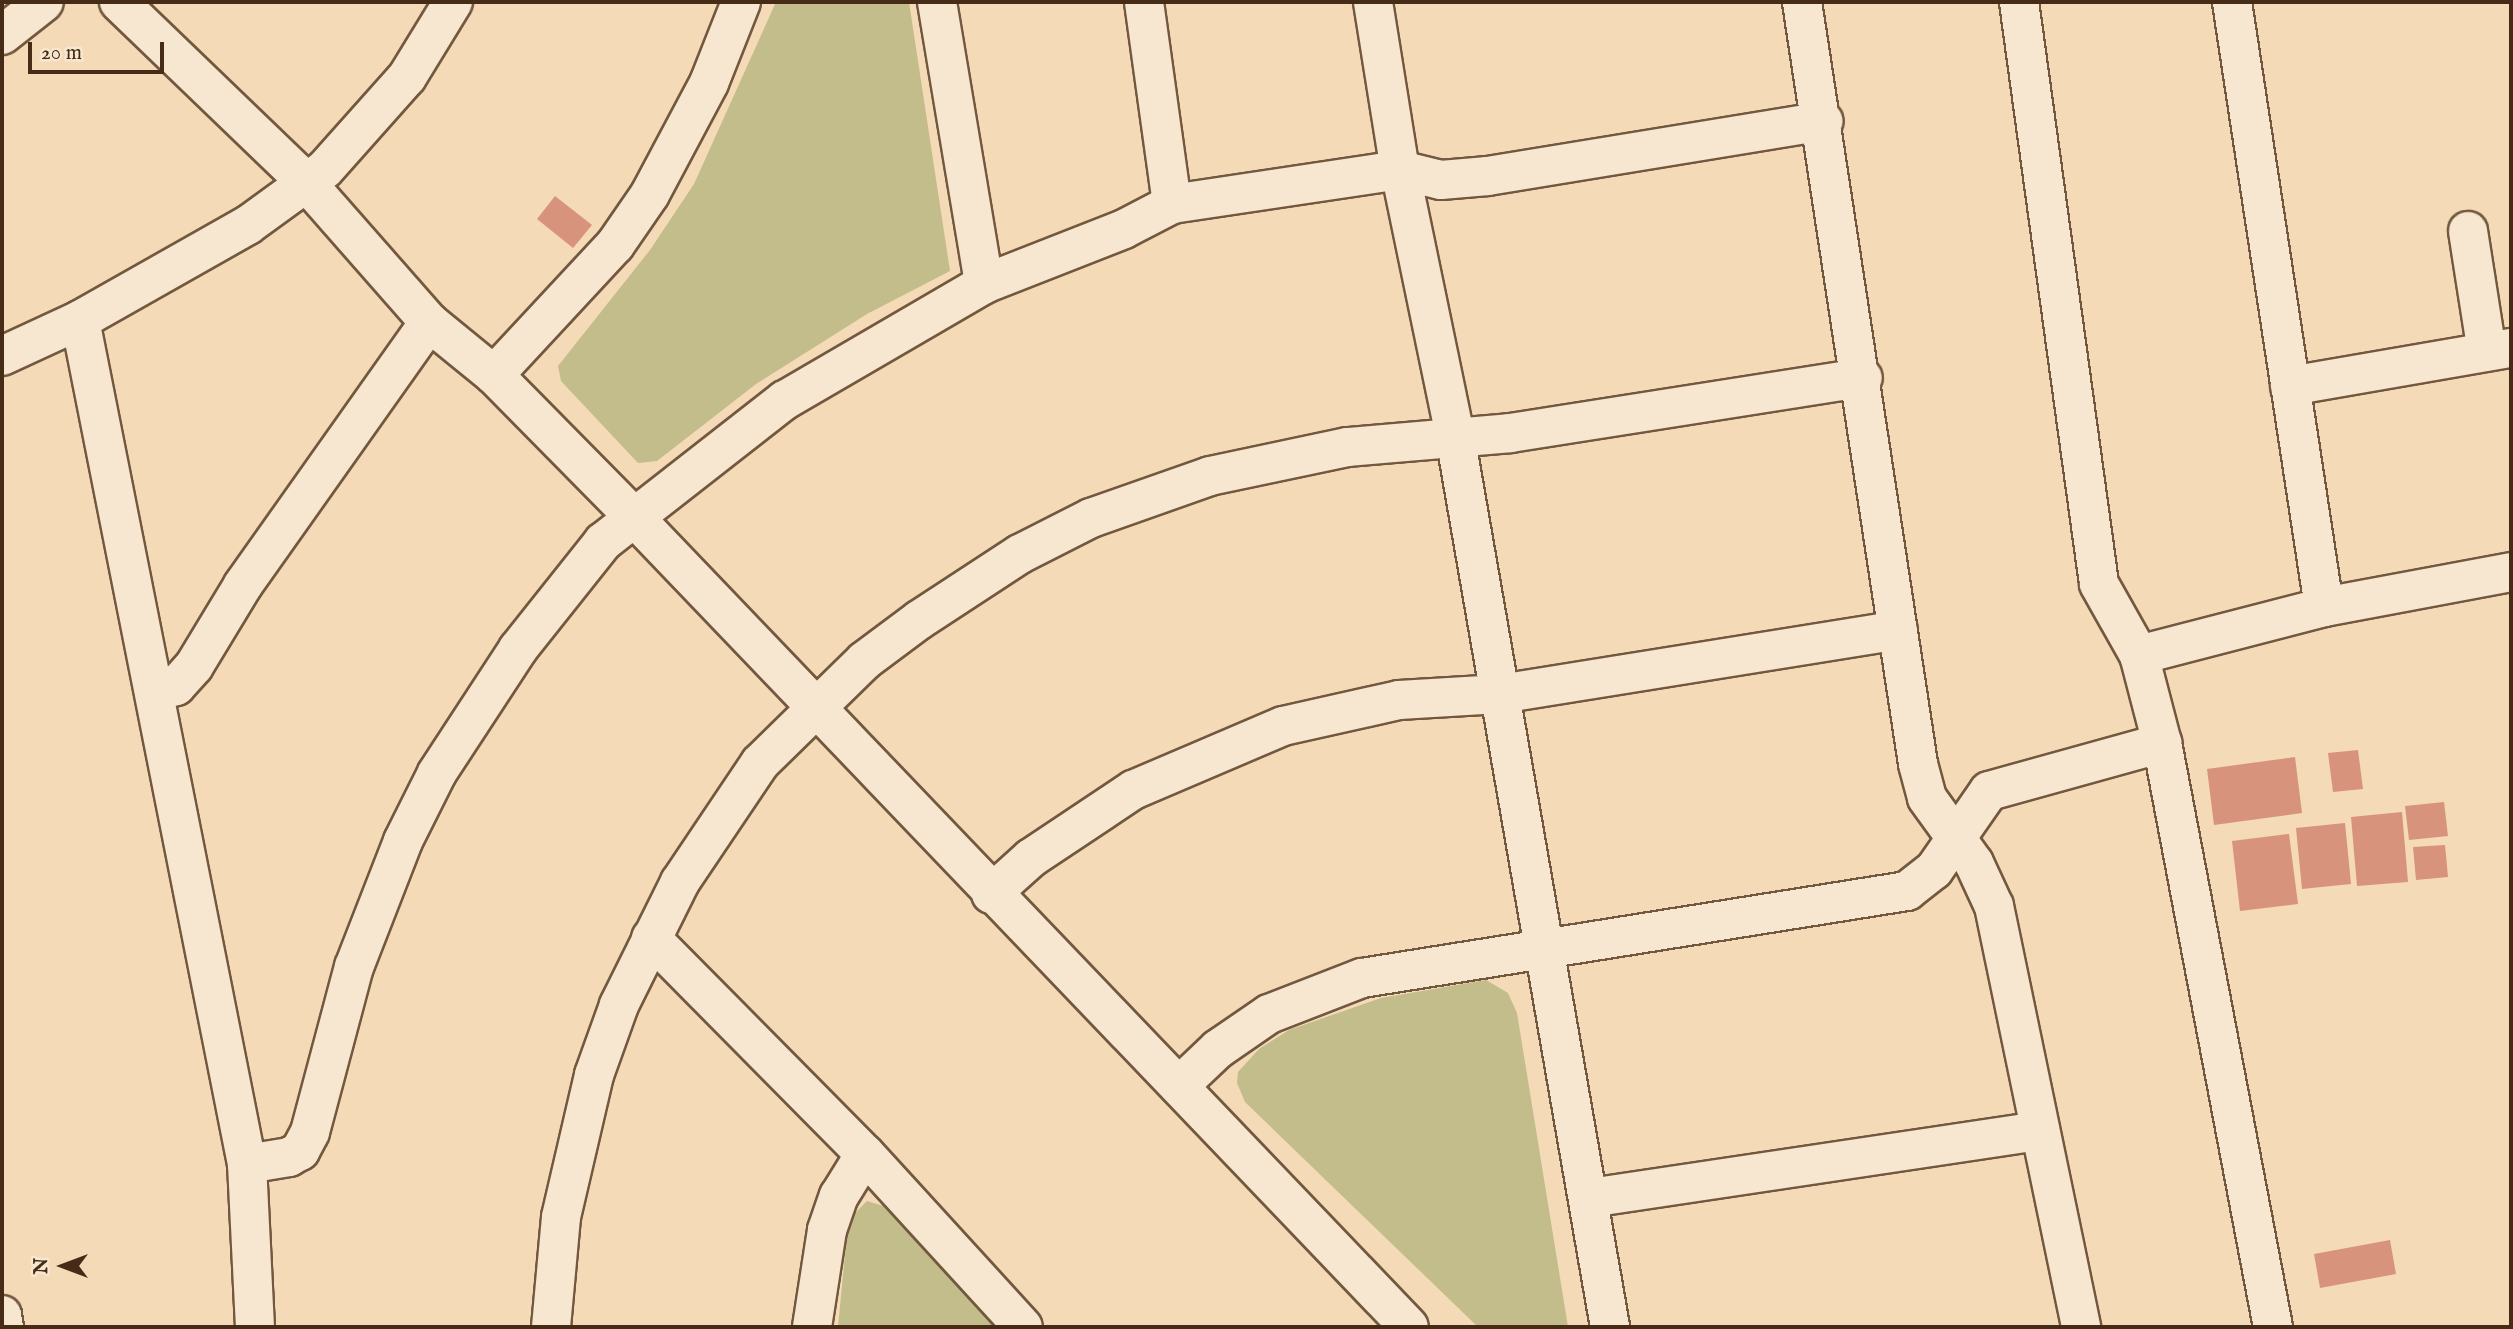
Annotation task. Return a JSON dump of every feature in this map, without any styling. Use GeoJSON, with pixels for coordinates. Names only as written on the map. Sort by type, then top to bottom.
{"type":"FeatureCollection","features":[{"type":"Feature","properties":{"kind":"street"},"geometry":{"type":"LineString","coordinates":[[2,35],[44,2]]}},
{"type":"Feature","properties":{"kind":"street"},"geometry":{"type":"LineString","coordinates":[[119,2],[306,182],[429,322],[494,375],[633,516],[812,707],[1409,1327]]}},
{"type":"Feature","properties":{"kind":"street"},"geometry":{"type":"LineString","coordinates":[[2,356],[80,320],[248,225],[347,151],[436,35],[453,2]]}},
{"type":"Feature","properties":{"kind":"street"},"geometry":{"type":"LineString","coordinates":[[494,375],[615,245],[650,194],[709,83],[741,2]]}},
{"type":"Feature","properties":{"kind":"street"},"geometry":{"type":"LineString","coordinates":[[937,2],[984,284]]}},
{"type":"Feature","properties":{"kind":"street"},"geometry":{"type":"LineString","coordinates":[[1143,2],[1172,204]]}},
{"type":"Feature","properties":{"kind":"street"},"geometry":{"type":"LineString","coordinates":[[1373,2],[1400,170],[1455,436],[1611,1327]]}},
{"type":"Feature","properties":{"kind":"street"},"geometry":{"type":"LineString","coordinates":[[1802,2],[1824,121],[1898,630],[1927,798],[1956,837],[1994,906],[2081,1327]]}},
{"type":"Feature","properties":{"kind":"street"},"geometry":{"type":"LineString","coordinates":[[2019,2],[2099,584],[2139,655],[2162,743],[2273,1327]]}},
{"type":"Feature","properties":{"kind":"street"},"geometry":{"type":"LineString","coordinates":[[2232,2],[2323,607]]}},
{"type":"Feature","properties":{"kind":"street"},"geometry":{"type":"LineString","coordinates":[[247,1164],[300,1151],[317,1111],[336,1025],[374,908],[437,773],[518,649],[583,564],[633,516],[785,400],[984,284],[1124,229],[1172,204],[1400,170],[1441,180],[1489,176],[1824,121]]}},
{"type":"Feature","properties":{"kind":"street"},"geometry":{"type":"LineString","coordinates":[[2290,386],[2499,350],[2468,231]]}},
{"type":"Feature","properties":{"kind":"street"},"geometry":{"type":"LineString","coordinates":[[80,320],[247,1164],[255,1327]]}},
{"type":"Feature","properties":{"kind":"street"},"geometry":{"type":"LineString","coordinates":[[155,692],[176,686],[194,666],[243,585],[429,322]]}},
{"type":"Feature","properties":{"kind":"street"},"geometry":{"type":"LineString","coordinates":[[551,1327],[561,1217],[584,1111],[620,1005],[651,937],[711,830],[760,763],[812,707],[919,620],[1020,554],[1091,519],[1245,468],[1348,447],[1510,433],[1863,378]]}},
{"type":"Feature","properties":{"kind":"street"},"geometry":{"type":"LineString","coordinates":[[2139,655],[2323,607],[2511,572]]}},
{"type":"Feature","properties":{"kind":"street"},"geometry":{"type":"LineString","coordinates":[[991,894],[1095,814],[1225,748],[1283,726],[1399,700],[1500,695],[1898,630]]}},
{"type":"Feature","properties":{"kind":"street"},"geometry":{"type":"LineString","coordinates":[[1179,1086],[1241,1032],[1317,992],[1403,969],[1545,950],[1886,897],[1920,882],[1956,837],[1977,803],[2003,784],[2162,743]]}},
{"type":"Feature","properties":{"kind":"street"},"geometry":{"type":"LineString","coordinates":[[651,937],[865,1154],[1023,1327]]}},
{"type":"Feature","properties":{"kind":"street"},"geometry":{"type":"LineString","coordinates":[[1590,1198],[2040,1131]]}},
{"type":"Feature","properties":{"kind":"street"},"geometry":{"type":"LineString","coordinates":[[812,1327],[827,1230],[839,1196],[865,1154]]}},
{"type":"Feature","properties":{"kind":"street"},"geometry":{"type":"LineString","coordinates":[[2,1315],[4,1327]]}},
{"type":"Feature","properties":{"kind":"shaded area"},"geometry":{"type":"Polygon","coordinates":[[[776,2],[909,2],[950,271],[867,314],[756,384],[657,461],[638,463],[561,381],[558,366],[650,250],[694,184],[776,2]]]}},
{"type":"Feature","properties":{"kind":"shaded area"},"geometry":{"type":"Polygon","coordinates":[[[1486,980],[1508,993],[1517,1013],[1568,1327],[1478,1327],[1245,1102],[1237,1083],[1238,1072],[1259,1049],[1289,1030],[1381,998],[1486,980]]]}},
{"type":"Feature","properties":{"kind":"shaded area"},"geometry":{"type":"Polygon","coordinates":[[[867,1201],[883,1206],[996,1327],[838,1327],[847,1234],[854,1214],[867,1201]]]}},
{"type":"Feature","properties":{"kind":"building"},"geometry":{"type":"Polygon","coordinates":[[[555,196],[592,225],[573,248],[537,219],[555,196]]]}},
{"type":"Feature","properties":{"kind":"building"},"geometry":{"type":"Polygon","coordinates":[[[2358,750],[2363,789],[2333,792],[2328,753],[2358,750]]]}},
{"type":"Feature","properties":{"kind":"building"},"geometry":{"type":"Polygon","coordinates":[[[2295,757],[2302,813],[2214,825],[2207,769],[2295,757]]]}},
{"type":"Feature","properties":{"kind":"building"},"geometry":{"type":"Polygon","coordinates":[[[2444,802],[2448,836],[2409,840],[2405,806],[2444,802]]]}},
{"type":"Feature","properties":{"kind":"building"},"geometry":{"type":"Polygon","coordinates":[[[2402,812],[2408,882],[2357,886],[2351,817],[2402,812]]]}},
{"type":"Feature","properties":{"kind":"building"},"geometry":{"type":"Polygon","coordinates":[[[2345,823],[2351,884],[2302,889],[2296,828],[2345,823]]]}},
{"type":"Feature","properties":{"kind":"building"},"geometry":{"type":"Polygon","coordinates":[[[2289,834],[2298,904],[2240,911],[2232,841],[2289,834]]]}},
{"type":"Feature","properties":{"kind":"building"},"geometry":{"type":"Polygon","coordinates":[[[2445,845],[2448,877],[2416,880],[2413,847],[2445,845]]]}},
{"type":"Feature","properties":{"kind":"building"},"geometry":{"type":"Polygon","coordinates":[[[2390,1240],[2396,1274],[2320,1288],[2314,1254],[2390,1240]]]}}]}
